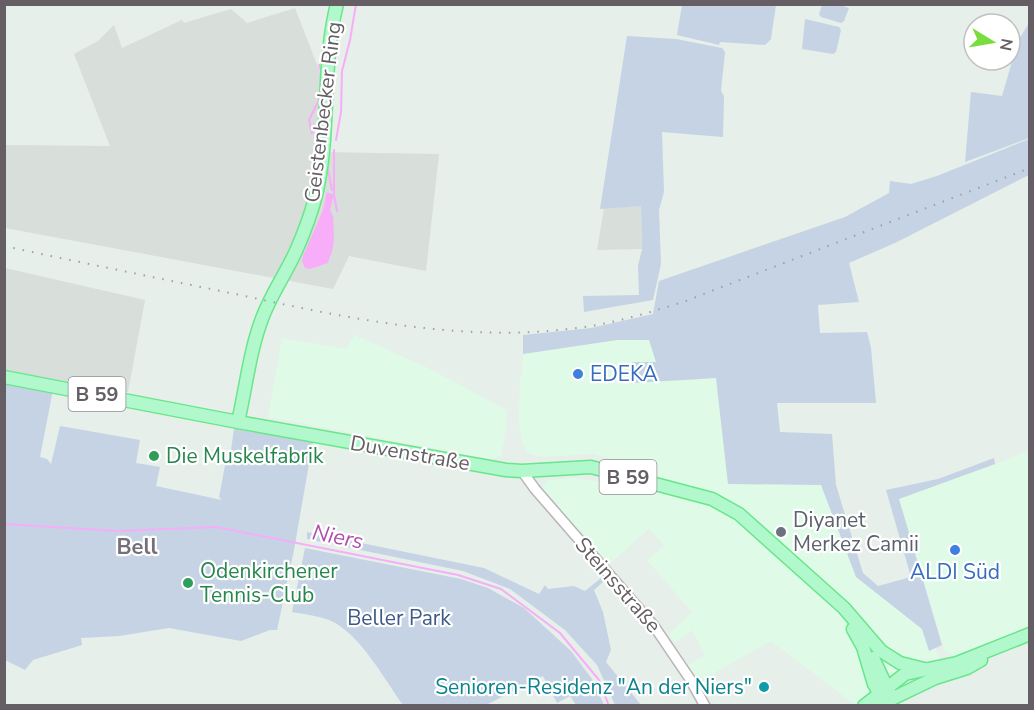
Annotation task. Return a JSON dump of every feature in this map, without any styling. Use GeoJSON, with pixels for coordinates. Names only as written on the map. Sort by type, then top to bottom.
{"type":"FeatureCollection","features":[{"type":"Feature","properties":{"kind":"main road","name":"Geistenbecker Ring"},"geometry":{"type":"LineString","coordinates":[[238,422],[262,318],[296,252],[317,190],[323,144],[329,37],[337,4]]}},
{"type":"Feature","properties":{"kind":"main road","name":"Duvenstraße"},"geometry":{"type":"LineString","coordinates":[[4,377],[238,422],[522,471],[591,467],[674,490],[706,496],[739,514],[844,608],[861,630]]}},
{"type":"Feature","properties":{"kind":"main road","name":"Duvenstraße"},"geometry":{"type":"LineString","coordinates":[[674,490],[721,511],[735,521],[839,611],[848,621],[863,647],[886,700]]}},
{"type":"Feature","properties":{"kind":"main road","name":"B 59"},"geometry":{"type":"LineString","coordinates":[[861,630],[889,657],[910,666],[928,670]]}},
{"type":"Feature","properties":{"kind":"main road","name":"B 59"},"geometry":{"type":"LineString","coordinates":[[861,630],[886,700]]}},
{"type":"Feature","properties":{"kind":"main road"},"geometry":{"type":"LineString","coordinates":[[886,700],[905,674],[957,663],[1029,634]]}},
{"type":"Feature","properties":{"kind":"main road"},"geometry":{"type":"LineString","coordinates":[[864,705],[886,700],[935,678],[961,671],[1029,641]]}},
{"type":"Feature","properties":{"kind":"street","name":"Steinsstraße"},"geometry":{"type":"LineString","coordinates":[[522,471],[654,626],[705,705]]}},
{"type":"Feature","properties":{"kind":"shaded area"},"geometry":{"type":"Polygon","coordinates":[[[295,8],[323,80],[315,138],[318,152],[439,154],[426,271],[349,256],[333,289],[5,228],[4,145],[110,146],[74,54],[98,41],[114,25],[122,48],[182,20],[184,23],[231,9],[247,23],[295,8]]]}},
{"type":"Feature","properties":{"kind":"shaded area"},"geometry":{"type":"Polygon","coordinates":[[[327,192],[334,195],[330,210],[333,216],[333,248],[328,263],[310,269],[305,268],[302,261],[303,256],[323,210],[327,192]]]}},
{"type":"Feature","properties":{"kind":"shaded area"},"geometry":{"type":"Polygon","coordinates":[[[641,206],[642,249],[597,250],[604,208],[641,206]]]}},
{"type":"Feature","properties":{"kind":"shaded area"},"geometry":{"type":"Polygon","coordinates":[[[5,268],[145,300],[128,392],[5,371],[5,268]]]}},
{"type":"Feature","properties":{"kind":"shaded area"},"geometry":{"type":"Polygon","coordinates":[[[355,335],[430,369],[507,410],[501,456],[491,459],[268,417],[282,338],[346,349],[355,335]]]}},
{"type":"Feature","properties":{"kind":"shaded area"},"geometry":{"type":"Polygon","coordinates":[[[617,340],[649,340],[656,362],[679,381],[716,378],[728,484],[821,484],[856,576],[922,629],[929,650],[936,648],[940,660],[911,659],[908,669],[855,705],[771,641],[698,682],[688,665],[705,655],[692,630],[675,643],[669,634],[692,612],[647,560],[664,546],[649,529],[606,567],[540,488],[548,480],[573,478],[605,482],[622,488],[630,464],[593,454],[545,457],[528,453],[522,443],[519,423],[523,354],[617,340]]]}},
{"type":"Feature","properties":{"kind":"shaded area"},"geometry":{"type":"Polygon","coordinates":[[[1029,450],[1029,626],[958,657],[953,656],[945,651],[899,499],[1029,450]]]}},
{"type":"Feature","properties":{"kind":"green space"},"geometry":{"type":"Polygon","coordinates":[[[682,5],[776,5],[771,39],[765,45],[720,42],[719,45],[677,35],[682,5]]]}},
{"type":"Feature","properties":{"kind":"green space"},"geometry":{"type":"Polygon","coordinates":[[[822,5],[839,5],[849,8],[844,21],[841,23],[821,17],[819,14],[822,5]]]}},
{"type":"Feature","properties":{"kind":"green space"},"geometry":{"type":"Polygon","coordinates":[[[805,19],[839,27],[841,30],[836,52],[833,54],[802,49],[805,19]]]}},
{"type":"Feature","properties":{"kind":"green space"},"geometry":{"type":"Polygon","coordinates":[[[1029,23],[1029,138],[965,162],[971,92],[1002,96],[1009,72],[1022,72],[1022,34],[1029,23]]]}},
{"type":"Feature","properties":{"kind":"green space"},"geometry":{"type":"Polygon","coordinates":[[[627,36],[676,39],[722,48],[725,52],[721,91],[724,96],[723,137],[662,132],[664,192],[659,210],[661,264],[653,300],[584,312],[583,296],[639,295],[638,266],[642,249],[641,206],[600,209],[627,36]]]}},
{"type":"Feature","properties":{"kind":"green space"},"geometry":{"type":"Polygon","coordinates":[[[1029,139],[1029,175],[895,243],[849,263],[859,302],[818,305],[820,333],[867,332],[871,348],[876,403],[777,403],[780,432],[832,434],[836,485],[863,573],[878,586],[911,577],[886,490],[938,479],[994,458],[995,464],[899,499],[942,645],[929,651],[922,629],[856,577],[821,485],[728,484],[716,378],[632,383],[632,362],[656,362],[649,340],[617,340],[523,354],[523,335],[591,328],[653,314],[659,281],[845,217],[889,193],[890,181],[911,184],[1029,139]]]}},
{"type":"Feature","properties":{"kind":"green space"},"geometry":{"type":"Polygon","coordinates":[[[5,381],[53,390],[40,457],[47,459],[51,464],[60,426],[140,440],[136,463],[160,467],[156,486],[222,500],[219,497],[226,460],[230,457],[234,429],[313,441],[277,630],[270,630],[241,641],[169,628],[119,636],[81,638],[82,645],[33,660],[25,670],[5,660],[5,381]]]}},
{"type":"Feature","properties":{"kind":"green space"},"geometry":{"type":"Polygon","coordinates":[[[307,532],[484,568],[539,594],[545,585],[548,589],[574,586],[585,591],[601,578],[604,581],[594,590],[603,612],[611,650],[606,662],[641,705],[615,705],[597,665],[565,630],[510,589],[463,571],[307,539],[307,532]]]}},
{"type":"Feature","properties":{"kind":"green space","name":"Beller Park"},"geometry":{"type":"Polygon","coordinates":[[[305,548],[461,579],[488,588],[524,608],[571,651],[592,679],[604,705],[576,705],[570,696],[557,703],[543,676],[486,705],[403,705],[351,635],[329,620],[292,612],[305,548]]]}},
{"type":"Feature","properties":{"kind":"waterway"},"geometry":{"type":"LineString","coordinates":[[336,140],[341,112],[342,71],[356,4]]}},
{"type":"Feature","properties":{"kind":"waterway"},"geometry":{"type":"LineString","coordinates":[[319,65],[322,74]]}},
{"type":"Feature","properties":{"kind":"waterway"},"geometry":{"type":"LineString","coordinates":[[312,133],[309,120],[321,90]]}},
{"type":"Feature","properties":{"kind":"waterway"},"geometry":{"type":"LineString","coordinates":[[334,150],[334,195],[337,211]]}},
{"type":"Feature","properties":{"kind":"waterway"},"geometry":{"type":"LineString","coordinates":[[328,170],[332,190]]}},
{"type":"Feature","properties":{"kind":"waterway","name":"Niers"},"geometry":{"type":"LineString","coordinates":[[4,524],[117,531],[216,527],[458,575],[501,589],[560,633],[599,680],[609,706]]}},
{"type":"Feature","properties":{"kind":"railway"},"geometry":{"type":"LineString","coordinates":[[4,246],[362,319],[445,330],[486,332],[568,329],[598,325],[683,302],[1030,168]]}},
{"type":"Feature","properties":{"kind":"place","name":"EDEKA"},"geometry":{"type":"Point","coordinates":[578,374]}},
{"type":"Feature","properties":{"kind":"place","name":"Die Muskelfabrik"},"geometry":{"type":"Point","coordinates":[154,456]}},
{"type":"Feature","properties":{"kind":"place","name":"Diyanet Merkez Camii"},"geometry":{"type":"Point","coordinates":[781,532]}},
{"type":"Feature","properties":{"kind":"place","name":"ALDI Süd"},"geometry":{"type":"Point","coordinates":[955,550]}},
{"type":"Feature","properties":{"kind":"place","name":"Odenkirchener Tennis-Club"},"geometry":{"type":"Point","coordinates":[188,583]}},
{"type":"Feature","properties":{"kind":"place","name":"Senioren-Residenz \"An der Niers\""},"geometry":{"type":"Point","coordinates":[764,687]}},
{"type":"Feature","properties":{"kind":"district","name":"Bell"},"geometry":{"type":"Point","coordinates":[137,546]}}]}
